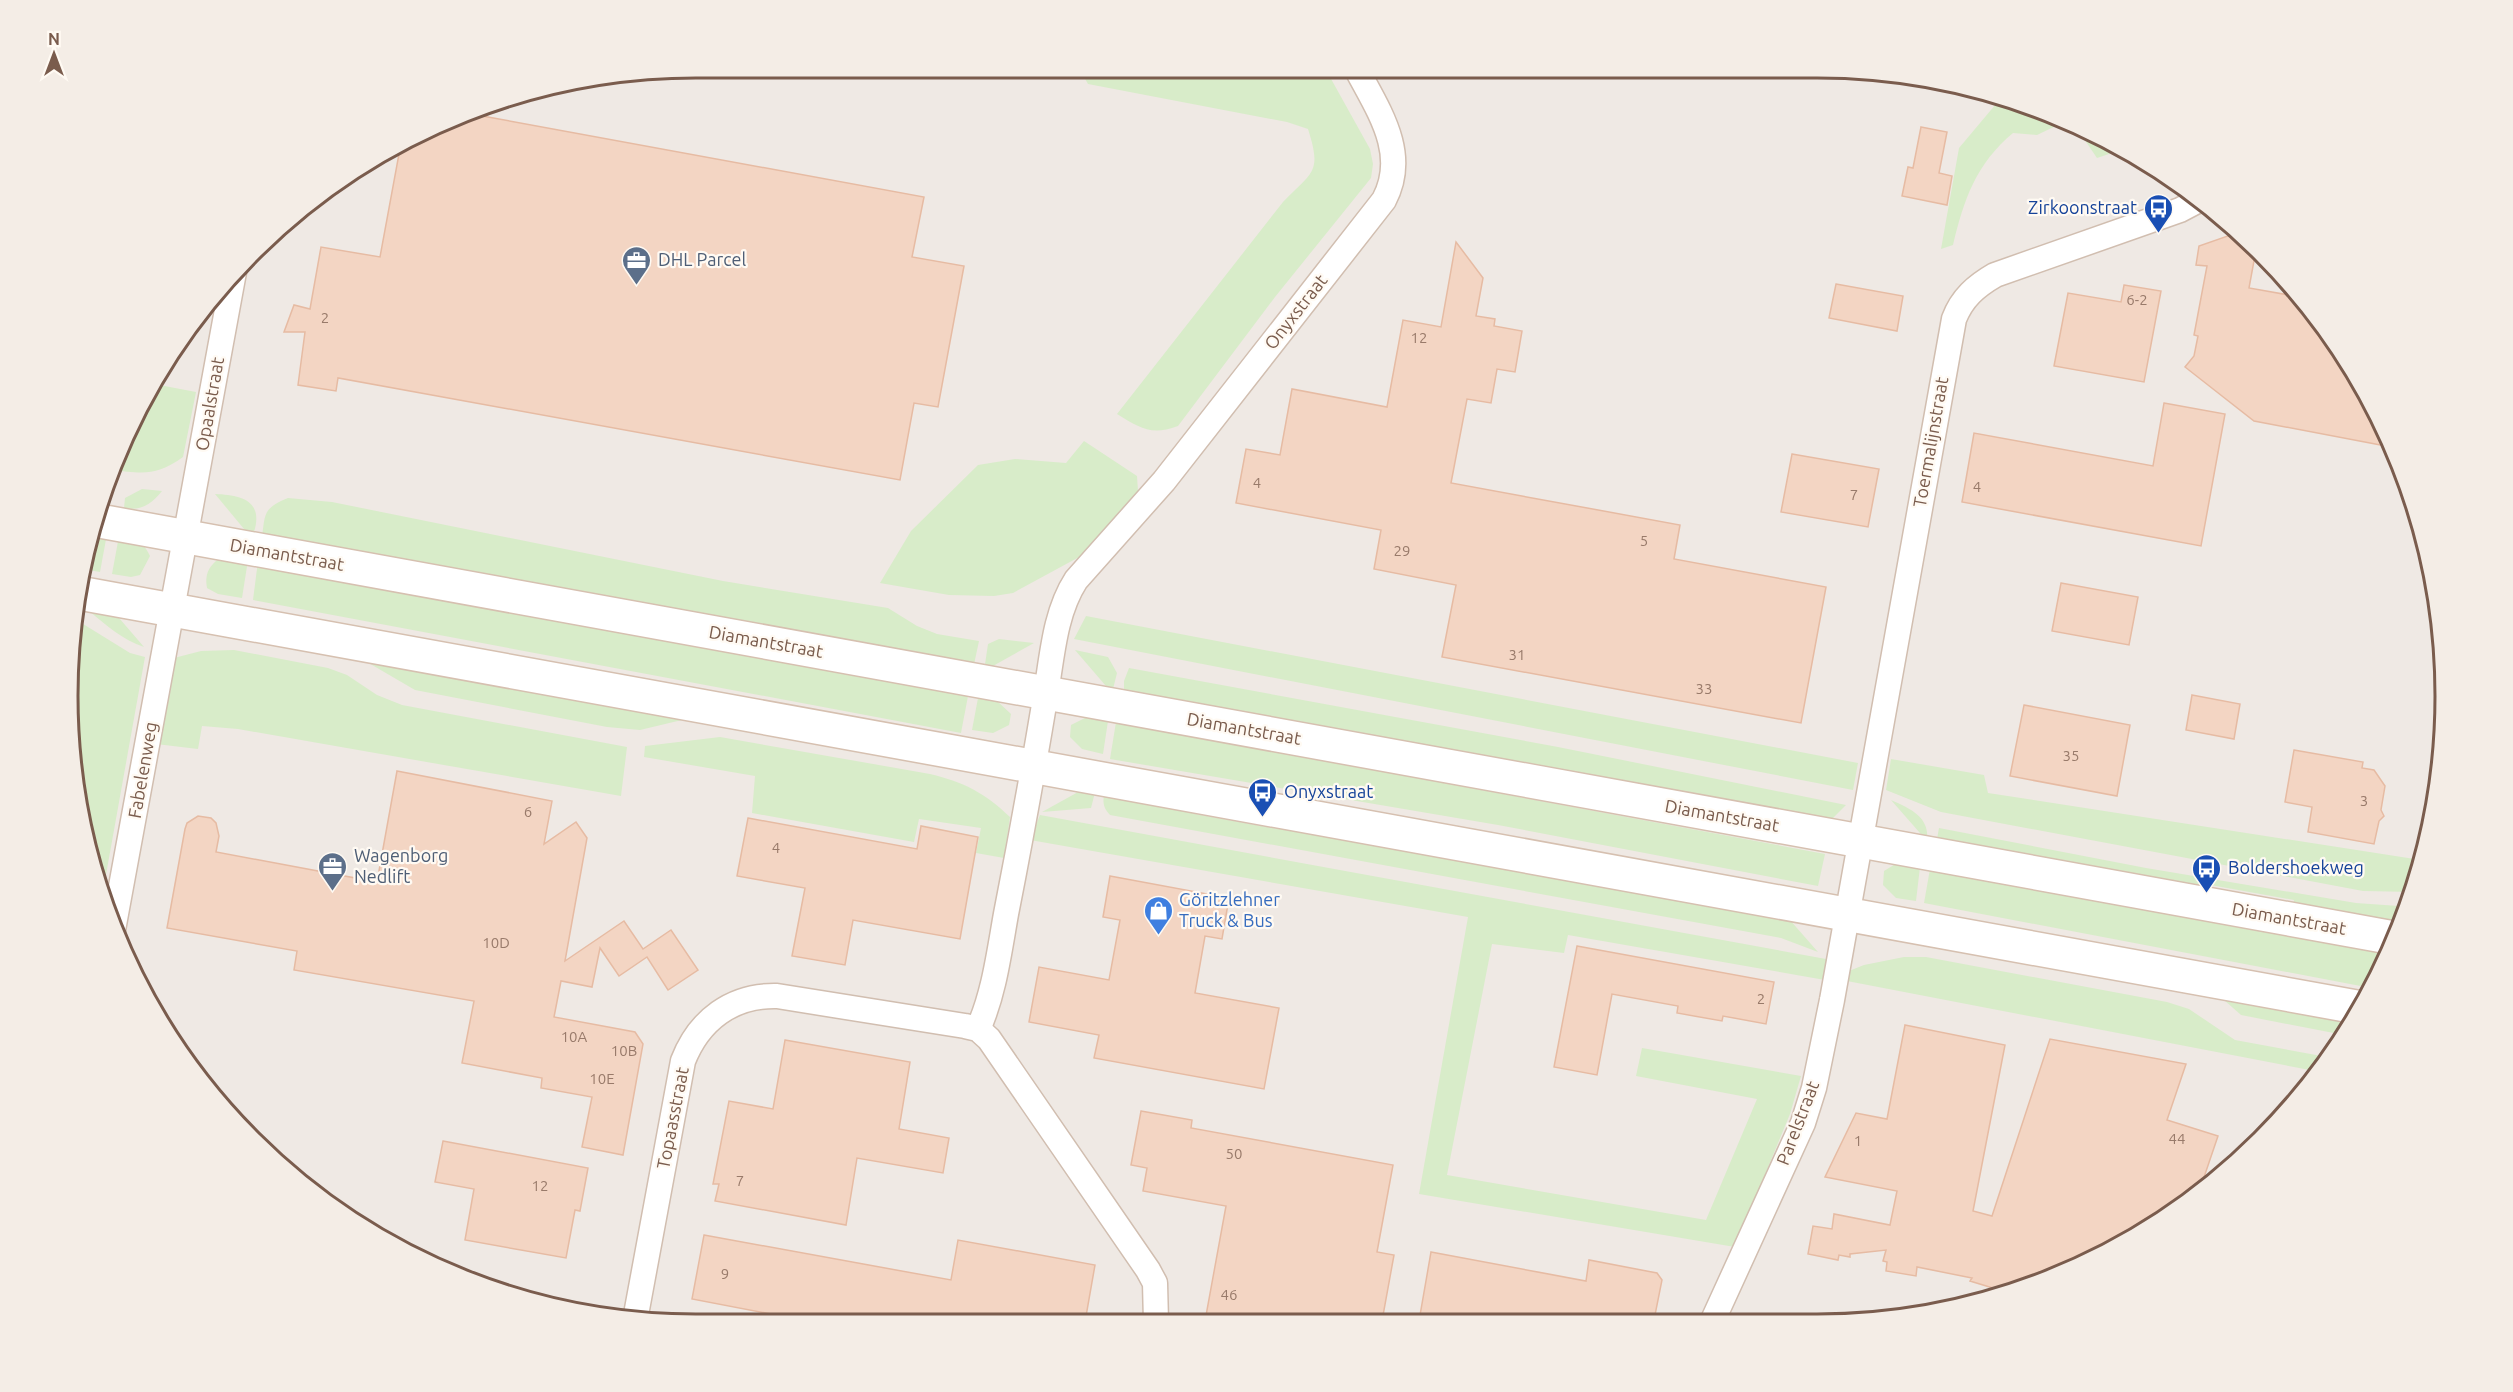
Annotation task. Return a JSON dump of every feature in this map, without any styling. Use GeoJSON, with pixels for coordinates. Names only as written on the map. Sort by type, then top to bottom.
{"type":"FeatureCollection","features":[{"type":"Feature","properties":{"kind":"main road","name":"Diamantstraat"},"geometry":{"type":"LineString","coordinates":[[103,522],[2386,937]]}},
{"type":"Feature","properties":{"kind":"main road"},"geometry":{"type":"LineString","coordinates":[[87,594],[2351,1006]]}},
{"type":"Feature","properties":{"kind":"street","name":"Onyxstraat"},"geometry":{"type":"LineString","coordinates":[[1034,767],[1062,608],[1076,580],[1164,481],[1378,207],[1389,189],[1394,163],[1391,143],[1361,78]]}},
{"type":"Feature","properties":{"kind":"street","name":"Toermalijnstraat"},"geometry":{"type":"LineString","coordinates":[[1846,915],[1954,319],[1959,306],[1973,289],[1995,275],[2191,204]]}},
{"type":"Feature","properties":{"kind":"street","name":"Opaalstraat"},"geometry":{"type":"LineString","coordinates":[[172,610],[231,289]]}},
{"type":"Feature","properties":{"kind":"street","name":"Fabelenweg"},"geometry":{"type":"LineString","coordinates":[[117,910],[172,610]]}},
{"type":"Feature","properties":{"kind":"street"},"geometry":{"type":"LineString","coordinates":[[1034,767],[990,994],[978,1029],[989,1039],[1148,1270],[1155,1283],[1156,1314]]}},
{"type":"Feature","properties":{"kind":"street","name":"Parelstraat"},"geometry":{"type":"LineString","coordinates":[[1716,1314],[1803,1123],[1822,1052],[1846,915]]}},
{"type":"Feature","properties":{"kind":"street","name":"Topaasstraat"},"geometry":{"type":"LineString","coordinates":[[637,1311],[683,1061],[688,1047],[710,1019],[740,1000],[757,996],[777,996],[978,1029]]}},
{"type":"Feature","properties":{"kind":"shaded area"},"geometry":{"type":"Polygon","coordinates":[[[656,79],[1857,79],[1898,83],[1977,99],[2053,125],[2126,161],[2160,182],[2224,231],[2282,289],[2307,320],[2331,353],[2371,423],[2388,460],[2414,536],[2430,615],[2434,656],[2434,736],[2430,777],[2414,856],[2402,895],[2388,932],[2352,1005],[2307,1072],[2254,1133],[2224,1161],[2160,1210],[2090,1250],[2016,1281],[1977,1293],[1898,1309],[1817,1314],[656,1313],[615,1309],[536,1293],[460,1267],[387,1231],[353,1210],[289,1161],[231,1103],[182,1039],[161,1005],[125,932],[99,856],[83,777],[79,736],[79,656],[83,615],[99,536],[125,460],[161,387],[182,353],[231,289],[289,231],[353,182],[387,161],[460,125],[536,99],[615,83],[656,79]]]}},
{"type":"Feature","properties":{"kind":"green space"},"geometry":{"type":"Polygon","coordinates":[[[1085,78],[1331,78],[1370,149],[1373,164],[1371,178],[1275,297],[1178,426],[1169,429],[1146,429],[1117,414],[1283,202],[1308,177],[1314,163],[1312,143],[1308,129],[1287,122],[1088,84],[1085,78]]]}},
{"type":"Feature","properties":{"kind":"green space"},"geometry":{"type":"Polygon","coordinates":[[[1995,105],[2055,126],[2037,135],[2013,133],[2000,145],[1973,183],[1953,245],[1941,249],[1959,148],[1995,105]]]}},
{"type":"Feature","properties":{"kind":"green space"},"geometry":{"type":"Polygon","coordinates":[[[2084,139],[2111,153],[2097,158],[2084,139]]]}},
{"type":"Feature","properties":{"kind":"green space"},"geometry":{"type":"Polygon","coordinates":[[[162,386],[196,392],[183,457],[156,471],[121,471],[162,386]]]}},
{"type":"Feature","properties":{"kind":"green space"},"geometry":{"type":"Polygon","coordinates":[[[1084,441],[1137,476],[1138,491],[1081,556],[1013,593],[994,596],[949,595],[880,583],[911,531],[978,465],[1015,459],[1066,463],[1084,441]]]}},
{"type":"Feature","properties":{"kind":"green space"},"geometry":{"type":"Polygon","coordinates":[[[142,489],[162,491],[146,505],[124,508],[125,498],[142,489]]]}},
{"type":"Feature","properties":{"kind":"green space"},"geometry":{"type":"Polygon","coordinates":[[[215,494],[248,501],[256,513],[254,532],[249,535],[215,494]]]}},
{"type":"Feature","properties":{"kind":"green space"},"geometry":{"type":"Polygon","coordinates":[[[288,498],[332,502],[723,581],[888,608],[917,626],[937,634],[979,641],[973,669],[262,538],[267,512],[274,505],[288,498]]]}},
{"type":"Feature","properties":{"kind":"green space"},"geometry":{"type":"Polygon","coordinates":[[[100,534],[107,534],[100,572],[91,570],[100,534]]]}},
{"type":"Feature","properties":{"kind":"green space"},"geometry":{"type":"Polygon","coordinates":[[[119,536],[138,541],[150,556],[140,575],[131,577],[112,574],[119,536]]]}},
{"type":"Feature","properties":{"kind":"green space"},"geometry":{"type":"Polygon","coordinates":[[[224,555],[248,560],[242,598],[218,594],[207,588],[210,568],[224,555]]]}},
{"type":"Feature","properties":{"kind":"green space"},"geometry":{"type":"Polygon","coordinates":[[[258,561],[968,696],[961,733],[253,600],[258,561]]]}},
{"type":"Feature","properties":{"kind":"green space"},"geometry":{"type":"Polygon","coordinates":[[[107,604],[144,647],[108,627],[89,611],[107,604]]]}},
{"type":"Feature","properties":{"kind":"green space"},"geometry":{"type":"Polygon","coordinates":[[[1086,616],[1858,763],[1853,790],[1074,639],[1086,616]]]}},
{"type":"Feature","properties":{"kind":"green space"},"geometry":{"type":"Polygon","coordinates":[[[82,623],[130,653],[145,657],[106,877],[90,817],[79,736],[79,656],[82,623]]]}},
{"type":"Feature","properties":{"kind":"green space"},"geometry":{"type":"Polygon","coordinates":[[[999,639],[1034,643],[984,671],[988,644],[999,639]]]}},
{"type":"Feature","properties":{"kind":"green space"},"geometry":{"type":"Polygon","coordinates":[[[331,641],[707,714],[640,730],[607,727],[415,690],[331,641]]]}},
{"type":"Feature","properties":{"kind":"green space"},"geometry":{"type":"Polygon","coordinates":[[[234,650],[328,668],[347,675],[377,695],[402,705],[627,747],[621,796],[238,729],[202,726],[198,749],[156,744],[174,658],[201,651],[234,650]]]}},
{"type":"Feature","properties":{"kind":"green space"},"geometry":{"type":"Polygon","coordinates":[[[1075,650],[1108,657],[1117,673],[1112,693],[1075,650]]]}},
{"type":"Feature","properties":{"kind":"green space"},"geometry":{"type":"Polygon","coordinates":[[[1129,668],[1558,747],[1846,805],[1825,826],[1124,695],[1124,681],[1129,668]]]}},
{"type":"Feature","properties":{"kind":"green space"},"geometry":{"type":"Polygon","coordinates":[[[978,698],[997,701],[1011,714],[1009,725],[993,733],[972,730],[978,698]]]}},
{"type":"Feature","properties":{"kind":"green space"},"geometry":{"type":"Polygon","coordinates":[[[1087,717],[1108,721],[1103,754],[1082,749],[1070,737],[1071,725],[1087,717]]]}},
{"type":"Feature","properties":{"kind":"green space"},"geometry":{"type":"Polygon","coordinates":[[[1116,722],[1825,854],[1818,886],[1498,825],[1110,759],[1116,722]]]}},
{"type":"Feature","properties":{"kind":"green space"},"geometry":{"type":"Polygon","coordinates":[[[720,737],[930,774],[964,785],[992,801],[1010,817],[1004,858],[976,853],[981,828],[919,819],[914,842],[752,813],[755,776],[644,757],[645,746],[720,737]]]}},
{"type":"Feature","properties":{"kind":"green space"},"geometry":{"type":"Polygon","coordinates":[[[1891,759],[1984,775],[1988,793],[2413,859],[2403,892],[2363,891],[1941,812],[1886,790],[1891,759]]]}},
{"type":"Feature","properties":{"kind":"green space"},"geometry":{"type":"Polygon","coordinates":[[[1098,781],[1091,808],[1042,812],[1098,781]]]}},
{"type":"Feature","properties":{"kind":"green space"},"geometry":{"type":"Polygon","coordinates":[[[1106,787],[1196,803],[1195,814],[1278,829],[1281,818],[1782,911],[1818,952],[1781,938],[1110,815],[1104,802],[1106,787]]]}},
{"type":"Feature","properties":{"kind":"green space"},"geometry":{"type":"Polygon","coordinates":[[[1891,800],[1918,815],[1925,826],[1927,841],[1891,800]]]}},
{"type":"Feature","properties":{"kind":"green space"},"geometry":{"type":"Polygon","coordinates":[[[1040,815],[1826,959],[1825,980],[1568,935],[1564,953],[1492,944],[1447,1175],[1706,1220],[1757,1099],[1636,1076],[1642,1048],[1801,1076],[1790,1114],[1735,1247],[1419,1194],[1468,917],[1030,840],[1040,815]]]}},
{"type":"Feature","properties":{"kind":"green space"},"geometry":{"type":"Polygon","coordinates":[[[1939,828],[2146,868],[2356,903],[2398,906],[2391,925],[2292,911],[2294,900],[2205,884],[2203,895],[1937,839],[1939,828]]]}},
{"type":"Feature","properties":{"kind":"green space"},"geometry":{"type":"Polygon","coordinates":[[[1897,863],[1920,867],[1916,901],[1896,898],[1883,885],[1884,871],[1897,863]]]}},
{"type":"Feature","properties":{"kind":"green space"},"geometry":{"type":"Polygon","coordinates":[[[1930,869],[2379,951],[2362,986],[1924,903],[1930,869]]]}},
{"type":"Feature","properties":{"kind":"green space"},"geometry":{"type":"Polygon","coordinates":[[[1904,957],[1926,957],[2167,1002],[2189,1009],[2235,1040],[2319,1056],[2309,1070],[1847,981],[1849,971],[1864,965],[1904,957]]]}},
{"type":"Feature","properties":{"kind":"green space"},"geometry":{"type":"Polygon","coordinates":[[[2207,985],[2348,1011],[2335,1033],[2241,1015],[2207,985]]]}},
{"type":"Feature","properties":{"kind":"building","name":"DHL Parcel"},"geometry":{"type":"Polygon","coordinates":[[[483,116],[924,197],[912,257],[964,266],[938,407],[914,403],[900,480],[338,378],[336,391],[298,385],[305,332],[284,332],[294,305],[310,309],[321,247],[380,257],[399,155],[483,116]]]}},
{"type":"Feature","properties":{"kind":"building"},"geometry":{"type":"Polygon","coordinates":[[[1921,127],[1947,132],[1939,173],[1952,176],[1947,205],[1902,196],[1908,167],[1913,168],[1921,127]]]}},
{"type":"Feature","properties":{"kind":"building"},"geometry":{"type":"Polygon","coordinates":[[[2229,236],[2254,259],[2249,288],[2287,295],[2331,353],[2352,387],[2381,445],[2254,421],[2185,367],[2194,356],[2198,336],[2194,335],[2207,266],[2196,265],[2199,246],[2229,236]]]}},
{"type":"Feature","properties":{"kind":"building"},"geometry":{"type":"Polygon","coordinates":[[[1456,242],[1483,278],[1476,316],[1495,319],[1494,326],[1522,331],[1515,372],[1497,369],[1491,403],[1467,399],[1451,483],[1680,525],[1674,559],[1826,587],[1801,723],[1442,657],[1456,585],[1374,569],[1381,530],[1236,503],[1246,449],[1280,455],[1292,389],[1387,407],[1403,320],[1441,327],[1456,242]]]}},
{"type":"Feature","properties":{"kind":"building"},"geometry":{"type":"Polygon","coordinates":[[[1836,284],[1903,296],[1897,331],[1829,318],[1836,284]]]}},
{"type":"Feature","properties":{"kind":"building"},"geometry":{"type":"Polygon","coordinates":[[[2124,285],[2161,291],[2144,382],[2054,366],[2068,293],[2121,302],[2124,285]]]}},
{"type":"Feature","properties":{"kind":"building"},"geometry":{"type":"Polygon","coordinates":[[[2164,403],[2225,414],[2201,546],[1962,502],[1974,433],[2153,466],[2164,403]]]}},
{"type":"Feature","properties":{"kind":"building"},"geometry":{"type":"Polygon","coordinates":[[[1792,454],[1879,469],[1868,527],[1781,512],[1792,454]]]}},
{"type":"Feature","properties":{"kind":"building"},"geometry":{"type":"Polygon","coordinates":[[[2061,583],[2138,597],[2129,645],[2052,631],[2061,583]]]}},
{"type":"Feature","properties":{"kind":"building"},"geometry":{"type":"Polygon","coordinates":[[[2192,695],[2240,704],[2234,739],[2186,730],[2192,695]]]}},
{"type":"Feature","properties":{"kind":"building"},"geometry":{"type":"Polygon","coordinates":[[[2024,705],[2130,725],[2117,796],[2010,776],[2024,705]]]}},
{"type":"Feature","properties":{"kind":"building"},"geometry":{"type":"Polygon","coordinates":[[[2294,750],[2363,762],[2362,768],[2374,770],[2385,786],[2381,810],[2384,816],[2379,821],[2374,844],[2308,832],[2312,807],[2285,802],[2294,750]]]}},
{"type":"Feature","properties":{"kind":"building"},"geometry":{"type":"Polygon","coordinates":[[[397,771],[552,801],[544,844],[576,822],[587,838],[565,961],[624,921],[643,949],[671,930],[698,970],[668,990],[647,957],[619,976],[600,948],[592,987],[561,981],[554,1017],[635,1032],[643,1044],[623,1155],[582,1147],[592,1097],[541,1088],[542,1078],[462,1063],[474,1001],[294,970],[297,951],[167,928],[185,829],[187,823],[198,816],[211,818],[216,823],[219,836],[216,852],[377,882],[397,771]]]}},
{"type":"Feature","properties":{"kind":"building"},"geometry":{"type":"Polygon","coordinates":[[[748,818],[917,849],[921,826],[978,837],[960,939],[853,920],[845,965],[792,956],[805,888],[737,876],[748,818]]]}},
{"type":"Feature","properties":{"kind":"building"},"geometry":{"type":"Polygon","coordinates":[[[1110,876],[1229,898],[1222,939],[1205,936],[1195,993],[1279,1008],[1264,1089],[1094,1058],[1099,1035],[1029,1022],[1039,967],[1109,980],[1120,920],[1103,917],[1110,876]]]}},
{"type":"Feature","properties":{"kind":"building"},"geometry":{"type":"Polygon","coordinates":[[[1577,946],[1774,982],[1766,1024],[1723,1016],[1722,1021],[1677,1013],[1678,1006],[1612,994],[1597,1075],[1554,1067],[1577,946]]]}},
{"type":"Feature","properties":{"kind":"building"},"geometry":{"type":"Polygon","coordinates":[[[1905,1025],[2005,1045],[1973,1211],[1992,1216],[2050,1039],[2186,1064],[2167,1120],[2218,1136],[2204,1177],[2160,1210],[2090,1250],[2053,1267],[1993,1288],[1970,1281],[1972,1278],[1917,1267],[1916,1276],[1886,1271],[1887,1262],[1883,1261],[1886,1250],[1850,1254],[1850,1257],[1839,1255],[1838,1260],[1808,1254],[1813,1226],[1832,1229],[1834,1214],[1890,1225],[1897,1191],[1825,1177],[1856,1113],[1887,1119],[1905,1025]]]}},
{"type":"Feature","properties":{"kind":"building"},"geometry":{"type":"Polygon","coordinates":[[[785,1040],[910,1062],[899,1129],[949,1138],[943,1173],[857,1158],[846,1225],[715,1201],[719,1184],[713,1184],[729,1101],[773,1109],[785,1040]]]}},
{"type":"Feature","properties":{"kind":"building"},"geometry":{"type":"Polygon","coordinates":[[[1141,1111],[1192,1120],[1191,1128],[1393,1165],[1377,1252],[1394,1255],[1383,1314],[1206,1314],[1226,1206],[1143,1191],[1147,1168],[1131,1165],[1141,1111]]]}},
{"type":"Feature","properties":{"kind":"building"},"geometry":{"type":"Polygon","coordinates":[[[443,1141],[588,1168],[580,1211],[575,1210],[566,1258],[465,1240],[474,1189],[435,1182],[443,1141]]]}},
{"type":"Feature","properties":{"kind":"building"},"geometry":{"type":"Polygon","coordinates":[[[704,1235],[951,1280],[958,1240],[1095,1265],[1086,1314],[771,1314],[692,1299],[704,1235]]]}},
{"type":"Feature","properties":{"kind":"building"},"geometry":{"type":"Polygon","coordinates":[[[1431,1252],[1586,1281],[1589,1260],[1657,1273],[1662,1280],[1655,1314],[1420,1314],[1431,1252]]]}},
{"type":"Feature","properties":{"kind":"place","name":"Zirkoonstraat"},"geometry":{"type":"Point","coordinates":[2158,234]}},
{"type":"Feature","properties":{"kind":"place","name":"DHL Parcel"},"geometry":{"type":"Point","coordinates":[637,286]}},
{"type":"Feature","properties":{"kind":"place","name":"Onyxstraat"},"geometry":{"type":"Point","coordinates":[1263,818]}},
{"type":"Feature","properties":{"kind":"place","name":"Wagenborg Nedlift"},"geometry":{"type":"Point","coordinates":[333,892]}},
{"type":"Feature","properties":{"kind":"place","name":"Boldershoekweg"},"geometry":{"type":"Point","coordinates":[2207,894]}},
{"type":"Feature","properties":{"kind":"place","name":"Göritzlehner Truck & Bus"},"geometry":{"type":"Point","coordinates":[1158,936]}}]}
